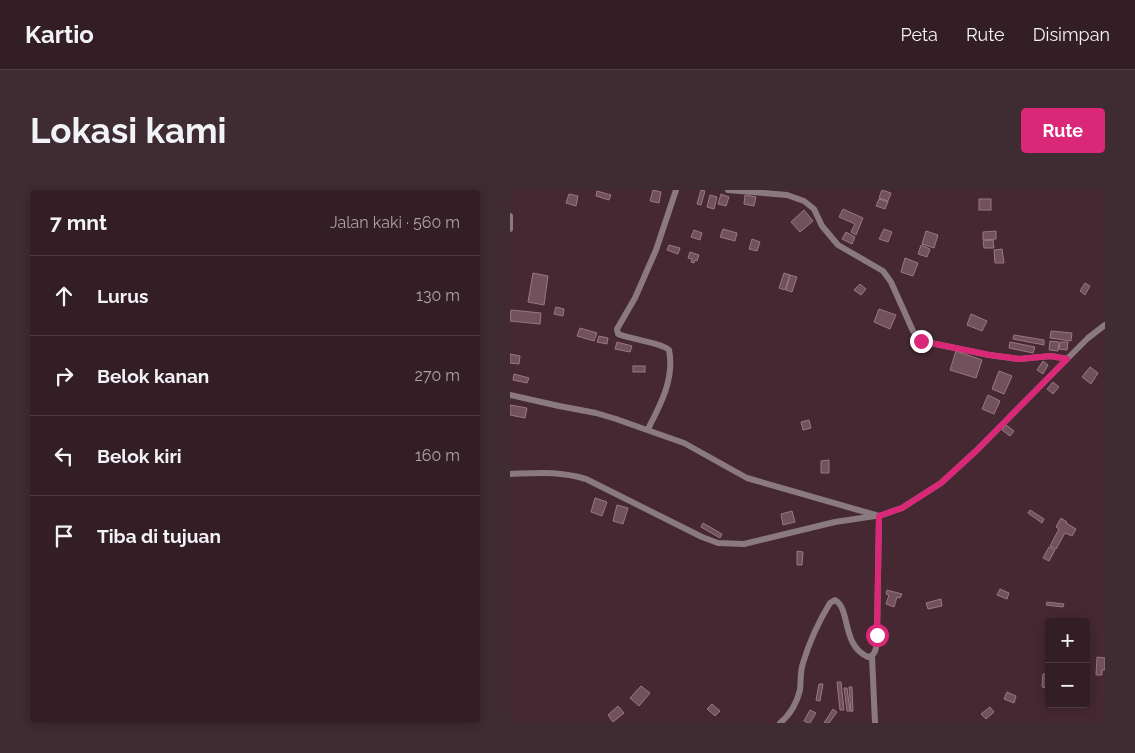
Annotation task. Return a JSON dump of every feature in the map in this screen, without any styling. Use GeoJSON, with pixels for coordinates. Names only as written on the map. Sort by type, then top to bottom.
{"type":"FeatureCollection","features":[{"type":"Feature","properties":{"kind":"street"},"geometry":{"type":"LineString","coordinates":[[648,429],[667,388],[670,371],[669,350],[662,345],[624,337],[618,334],[616,329],[635,298],[656,250],[676,190]]}},
{"type":"Feature","properties":{"kind":"street"},"geometry":{"type":"LineString","coordinates":[[728,190],[787,195],[804,201],[814,209],[822,226],[838,245],[883,271],[891,282],[913,332],[921,341],[1009,358],[1051,356],[1067,359]]}},
{"type":"Feature","properties":{"kind":"street"},"geometry":{"type":"LineString","coordinates":[[510,216],[510,229]]}},
{"type":"Feature","properties":{"kind":"street"},"geometry":{"type":"LineString","coordinates":[[510,474],[557,473],[586,479],[702,537],[718,543],[744,544],[835,522],[879,516],[902,508],[941,483],[976,451],[1088,338],[1105,326]]}},
{"type":"Feature","properties":{"kind":"street"},"geometry":{"type":"LineString","coordinates":[[510,394],[596,413],[648,429],[684,443],[747,478],[879,516]]}},
{"type":"Feature","properties":{"kind":"street"},"geometry":{"type":"LineString","coordinates":[[875,723],[872,656],[876,649],[877,635],[879,516]]}},
{"type":"Feature","properties":{"kind":"street"},"geometry":{"type":"LineString","coordinates":[[780,723],[787,716],[800,690],[802,665],[830,603],[836,600],[840,603],[856,649],[868,657],[872,656]]}},
{"type":"Feature","properties":{"kind":"building"},"geometry":{"type":"Polygon","coordinates":[[[653,190],[661,192],[659,203],[650,201],[653,190]]]}},
{"type":"Feature","properties":{"kind":"building"},"geometry":{"type":"Polygon","coordinates":[[[701,190],[705,191],[701,205],[697,204],[701,190]]]}},
{"type":"Feature","properties":{"kind":"building"},"geometry":{"type":"Polygon","coordinates":[[[882,190],[891,193],[888,201],[879,198],[882,190]]]}},
{"type":"Feature","properties":{"kind":"building"},"geometry":{"type":"Polygon","coordinates":[[[597,191],[611,195],[609,200],[596,196],[597,191]]]}},
{"type":"Feature","properties":{"kind":"building"},"geometry":{"type":"Polygon","coordinates":[[[569,194],[578,196],[576,206],[566,203],[569,194]]]}},
{"type":"Feature","properties":{"kind":"building"},"geometry":{"type":"Polygon","coordinates":[[[721,194],[729,197],[726,206],[718,204],[721,194]]]}},
{"type":"Feature","properties":{"kind":"building"},"geometry":{"type":"Polygon","coordinates":[[[710,195],[717,197],[714,209],[707,207],[710,195]]]}},
{"type":"Feature","properties":{"kind":"building"},"geometry":{"type":"Polygon","coordinates":[[[745,195],[756,197],[754,206],[744,204],[745,195]]]}},
{"type":"Feature","properties":{"kind":"building"},"geometry":{"type":"Polygon","coordinates":[[[879,199],[888,202],[885,209],[876,206],[879,199]]]}},
{"type":"Feature","properties":{"kind":"building"},"geometry":{"type":"Polygon","coordinates":[[[979,199],[991,199],[991,210],[979,210],[979,199]]]}},
{"type":"Feature","properties":{"kind":"building"},"geometry":{"type":"Polygon","coordinates":[[[843,209],[863,218],[856,235],[851,232],[855,224],[839,217],[843,209]]]}},
{"type":"Feature","properties":{"kind":"building"},"geometry":{"type":"Polygon","coordinates":[[[804,210],[813,221],[800,232],[791,222],[804,210]]]}},
{"type":"Feature","properties":{"kind":"building"},"geometry":{"type":"Polygon","coordinates":[[[723,229],[737,233],[735,241],[720,237],[723,229]]]}},
{"type":"Feature","properties":{"kind":"building"},"geometry":{"type":"Polygon","coordinates":[[[884,229],[892,232],[888,242],[879,239],[884,229]]]}},
{"type":"Feature","properties":{"kind":"building"},"geometry":{"type":"Polygon","coordinates":[[[694,230],[702,233],[700,240],[691,237],[694,230]]]}},
{"type":"Feature","properties":{"kind":"building"},"geometry":{"type":"Polygon","coordinates":[[[926,231],[938,235],[934,248],[922,244],[926,231]]]}},
{"type":"Feature","properties":{"kind":"building"},"geometry":{"type":"Polygon","coordinates":[[[996,231],[996,239],[983,240],[983,232],[996,231]]]}},
{"type":"Feature","properties":{"kind":"building"},"geometry":{"type":"Polygon","coordinates":[[[846,232],[855,237],[852,244],[842,239],[846,232]]]}},
{"type":"Feature","properties":{"kind":"building"},"geometry":{"type":"Polygon","coordinates":[[[752,239],[760,242],[757,251],[749,249],[752,239]]]}},
{"type":"Feature","properties":{"kind":"building"},"geometry":{"type":"Polygon","coordinates":[[[993,240],[994,248],[984,248],[983,241],[993,240]]]}},
{"type":"Feature","properties":{"kind":"building"},"geometry":{"type":"Polygon","coordinates":[[[669,245],[680,248],[678,254],[667,250],[669,245]]]}},
{"type":"Feature","properties":{"kind":"building"},"geometry":{"type":"Polygon","coordinates":[[[921,245],[930,249],[927,257],[918,254],[921,245]]]}},
{"type":"Feature","properties":{"kind":"building"},"geometry":{"type":"Polygon","coordinates":[[[1002,249],[1004,263],[995,263],[994,250],[1002,249]]]}},
{"type":"Feature","properties":{"kind":"building"},"geometry":{"type":"Polygon","coordinates":[[[690,252],[699,255],[694,263],[691,262],[692,259],[688,258],[690,252]]]}},
{"type":"Feature","properties":{"kind":"building"},"geometry":{"type":"Polygon","coordinates":[[[905,258],[918,263],[913,276],[901,272],[905,258]]]}},
{"type":"Feature","properties":{"kind":"building"},"geometry":{"type":"Polygon","coordinates":[[[533,273],[548,276],[544,305],[528,302],[533,273]]]}},
{"type":"Feature","properties":{"kind":"building"},"geometry":{"type":"Polygon","coordinates":[[[784,273],[790,275],[785,290],[779,288],[784,273]]]}},
{"type":"Feature","properties":{"kind":"building"},"geometry":{"type":"Polygon","coordinates":[[[790,275],[797,277],[792,292],[786,290],[790,275]]]}},
{"type":"Feature","properties":{"kind":"building"},"geometry":{"type":"Polygon","coordinates":[[[1085,283],[1090,286],[1085,295],[1080,291],[1085,283]]]}},
{"type":"Feature","properties":{"kind":"building"},"geometry":{"type":"Polygon","coordinates":[[[860,284],[866,289],[861,295],[854,290],[860,284]]]}},
{"type":"Feature","properties":{"kind":"building"},"geometry":{"type":"Polygon","coordinates":[[[556,307],[564,309],[563,316],[554,314],[556,307]]]}},
{"type":"Feature","properties":{"kind":"building"},"geometry":{"type":"Polygon","coordinates":[[[879,309],[896,315],[890,329],[874,322],[879,309]]]}},
{"type":"Feature","properties":{"kind":"building"},"geometry":{"type":"Polygon","coordinates":[[[511,310],[541,313],[540,324],[510,321],[511,310]]]}},
{"type":"Feature","properties":{"kind":"building"},"geometry":{"type":"Polygon","coordinates":[[[971,314],[987,321],[982,331],[967,325],[971,314]]]}},
{"type":"Feature","properties":{"kind":"building"},"geometry":{"type":"Polygon","coordinates":[[[580,328],[597,333],[594,341],[577,336],[580,328]]]}},
{"type":"Feature","properties":{"kind":"building"},"geometry":{"type":"Polygon","coordinates":[[[1051,331],[1072,333],[1071,341],[1050,338],[1051,331]]]}},
{"type":"Feature","properties":{"kind":"building"},"geometry":{"type":"Polygon","coordinates":[[[1014,335],[1044,340],[1044,345],[1013,339],[1014,335]]]}},
{"type":"Feature","properties":{"kind":"building"},"geometry":{"type":"Polygon","coordinates":[[[599,336],[608,338],[607,344],[597,342],[599,336]]]}},
{"type":"Feature","properties":{"kind":"building"},"geometry":{"type":"Polygon","coordinates":[[[1050,341],[1059,342],[1058,351],[1049,350],[1050,341]]]}},
{"type":"Feature","properties":{"kind":"building"},"geometry":{"type":"Polygon","coordinates":[[[617,342],[632,346],[630,352],[615,349],[617,342]]]}},
{"type":"Feature","properties":{"kind":"building"},"geometry":{"type":"Polygon","coordinates":[[[1010,342],[1035,347],[1033,353],[1009,348],[1010,342]]]}},
{"type":"Feature","properties":{"kind":"building"},"geometry":{"type":"Polygon","coordinates":[[[1060,342],[1068,342],[1067,350],[1059,349],[1060,342]]]}},
{"type":"Feature","properties":{"kind":"building"},"geometry":{"type":"Polygon","coordinates":[[[956,351],[982,360],[976,378],[950,370],[956,351]]]}},
{"type":"Feature","properties":{"kind":"building"},"geometry":{"type":"Polygon","coordinates":[[[510,354],[520,356],[519,364],[510,363],[510,354]]]}},
{"type":"Feature","properties":{"kind":"building"},"geometry":{"type":"Polygon","coordinates":[[[1043,361],[1048,365],[1043,374],[1037,370],[1043,361]]]}},
{"type":"Feature","properties":{"kind":"building"},"geometry":{"type":"Polygon","coordinates":[[[633,366],[645,366],[645,372],[633,372],[633,366]]]}},
{"type":"Feature","properties":{"kind":"building"},"geometry":{"type":"Polygon","coordinates":[[[1090,367],[1098,373],[1091,384],[1082,377],[1090,367]]]}},
{"type":"Feature","properties":{"kind":"building"},"geometry":{"type":"Polygon","coordinates":[[[999,371],[1012,376],[1004,394],[992,389],[999,371]]]}},
{"type":"Feature","properties":{"kind":"building"},"geometry":{"type":"Polygon","coordinates":[[[514,374],[529,378],[527,383],[513,380],[514,374]]]}},
{"type":"Feature","properties":{"kind":"building"},"geometry":{"type":"Polygon","coordinates":[[[1053,382],[1059,387],[1053,394],[1047,389],[1053,382]]]}},
{"type":"Feature","properties":{"kind":"building"},"geometry":{"type":"Polygon","coordinates":[[[988,395],[1000,401],[994,414],[982,409],[988,395]]]}},
{"type":"Feature","properties":{"kind":"building"},"geometry":{"type":"Polygon","coordinates":[[[510,405],[527,408],[525,418],[510,415],[510,405]]]}},
{"type":"Feature","properties":{"kind":"building"},"geometry":{"type":"Polygon","coordinates":[[[809,420],[811,428],[803,430],[801,422],[809,420]]]}},
{"type":"Feature","properties":{"kind":"building"},"geometry":{"type":"Polygon","coordinates":[[[1006,425],[1014,431],[1010,436],[1002,430],[1006,425]]]}},
{"type":"Feature","properties":{"kind":"building"},"geometry":{"type":"Polygon","coordinates":[[[829,460],[829,473],[821,473],[821,461],[829,460]]]}},
{"type":"Feature","properties":{"kind":"building"},"geometry":{"type":"Polygon","coordinates":[[[595,498],[607,502],[602,516],[591,512],[595,498]]]}},
{"type":"Feature","properties":{"kind":"building"},"geometry":{"type":"Polygon","coordinates":[[[617,505],[628,508],[623,524],[613,521],[617,505]]]}},
{"type":"Feature","properties":{"kind":"building"},"geometry":{"type":"Polygon","coordinates":[[[1030,510],[1044,519],[1042,523],[1028,513],[1030,510]]]}},
{"type":"Feature","properties":{"kind":"building"},"geometry":{"type":"Polygon","coordinates":[[[792,511],[795,522],[783,525],[781,514],[792,511]]]}},
{"type":"Feature","properties":{"kind":"building"},"geometry":{"type":"Polygon","coordinates":[[[1061,518],[1076,529],[1072,536],[1065,533],[1056,549],[1050,546],[1059,529],[1056,527],[1061,518]]]}},
{"type":"Feature","properties":{"kind":"building"},"geometry":{"type":"Polygon","coordinates":[[[703,523],[722,534],[720,538],[701,527],[703,523]]]}},
{"type":"Feature","properties":{"kind":"building"},"geometry":{"type":"Polygon","coordinates":[[[1049,547],[1055,550],[1049,561],[1043,558],[1049,547]]]}},
{"type":"Feature","properties":{"kind":"building"},"geometry":{"type":"Polygon","coordinates":[[[797,551],[803,552],[802,565],[797,565],[797,551]]]}},
{"type":"Feature","properties":{"kind":"building"},"geometry":{"type":"Polygon","coordinates":[[[1000,589],[1009,593],[1007,599],[997,595],[1000,589]]]}},
{"type":"Feature","properties":{"kind":"building"},"geometry":{"type":"Polygon","coordinates":[[[887,590],[902,594],[900,598],[897,597],[894,607],[886,604],[889,595],[886,594],[887,590]]]}},
{"type":"Feature","properties":{"kind":"building"},"geometry":{"type":"Polygon","coordinates":[[[941,599],[942,606],[928,609],[926,603],[941,599]]]}},
{"type":"Feature","properties":{"kind":"building"},"geometry":{"type":"Polygon","coordinates":[[[1047,602],[1064,604],[1063,607],[1046,605],[1047,602]]]}},
{"type":"Feature","properties":{"kind":"building"},"geometry":{"type":"Polygon","coordinates":[[[1097,657],[1105,658],[1105,670],[1102,670],[1102,675],[1096,675],[1097,657]]]}},
{"type":"Feature","properties":{"kind":"building"},"geometry":{"type":"Polygon","coordinates":[[[1043,674],[1045,674],[1045,688],[1042,687],[1043,674]]]}},
{"type":"Feature","properties":{"kind":"building"},"geometry":{"type":"Polygon","coordinates":[[[837,682],[841,682],[844,710],[840,710],[837,682]]]}},
{"type":"Feature","properties":{"kind":"building"},"geometry":{"type":"Polygon","coordinates":[[[819,684],[823,684],[820,701],[816,700],[819,684]]]}},
{"type":"Feature","properties":{"kind":"building"},"geometry":{"type":"Polygon","coordinates":[[[641,686],[650,693],[639,706],[630,698],[641,686]]]}},
{"type":"Feature","properties":{"kind":"building"},"geometry":{"type":"Polygon","coordinates":[[[849,687],[852,687],[853,711],[851,712],[849,687]]]}},
{"type":"Feature","properties":{"kind":"building"},"geometry":{"type":"Polygon","coordinates":[[[844,688],[847,688],[850,711],[847,711],[844,688]]]}},
{"type":"Feature","properties":{"kind":"building"},"geometry":{"type":"Polygon","coordinates":[[[1007,692],[1016,696],[1014,703],[1004,699],[1007,692]]]}},
{"type":"Feature","properties":{"kind":"building"},"geometry":{"type":"Polygon","coordinates":[[[712,704],[720,711],[715,716],[707,709],[712,704]]]}},
{"type":"Feature","properties":{"kind":"building"},"geometry":{"type":"Polygon","coordinates":[[[618,706],[624,713],[613,722],[608,715],[618,706]]]}},
{"type":"Feature","properties":{"kind":"building"},"geometry":{"type":"Polygon","coordinates":[[[990,707],[994,712],[986,719],[981,714],[990,707]]]}},
{"type":"Feature","properties":{"kind":"building"},"geometry":{"type":"Polygon","coordinates":[[[833,709],[837,712],[829,723],[824,723],[833,709]]]}},
{"type":"Feature","properties":{"kind":"building"},"geometry":{"type":"Polygon","coordinates":[[[810,710],[816,713],[810,723],[808,723],[804,721],[810,710]]]}},
{"type":"Feature","properties":{"kind":"route"},"geometry":{"type":"LineString","coordinates":[[877,635],[879,516],[902,508],[941,483],[976,451],[1067,359],[1051,356],[1019,359],[972,352],[921,341]]}}]}
